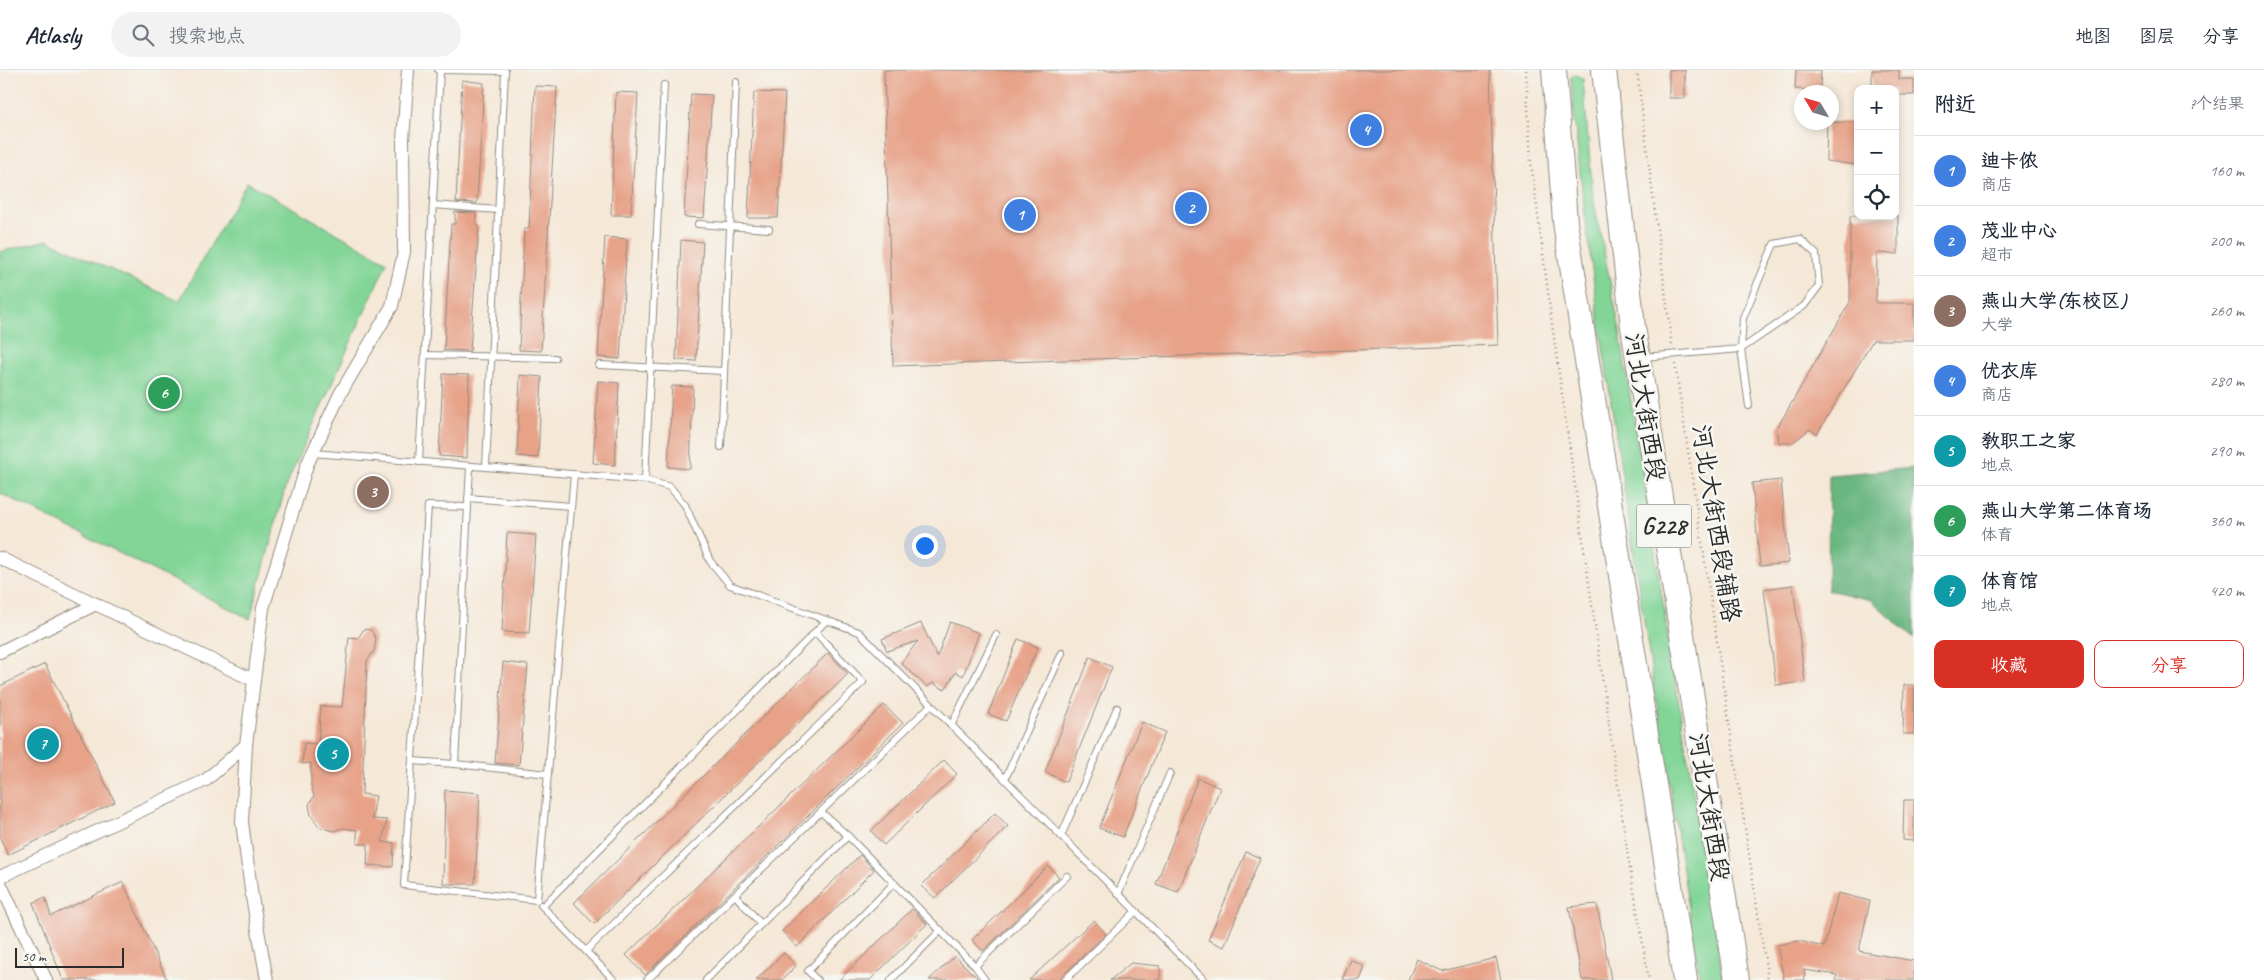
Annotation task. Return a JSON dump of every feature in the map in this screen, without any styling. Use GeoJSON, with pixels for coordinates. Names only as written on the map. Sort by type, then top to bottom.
{"type":"FeatureCollection","features":[{"type":"Feature","properties":{"kind":"highway","name":"河北大街西段"},"geometry":{"type":"LineString","coordinates":[[1554,70],[1565,222],[1685,980]]}},
{"type":"Feature","properties":{"kind":"highway","name":"河北大街西段"},"geometry":{"type":"LineString","coordinates":[[1604,70],[1637,358],[1738,980]]}},
{"type":"Feature","properties":{"kind":"street"},"geometry":{"type":"LineString","coordinates":[[268,980],[252,897],[242,822],[246,745],[262,608],[313,453],[340,394],[392,306],[404,252],[404,140],[408,70]]}},
{"type":"Feature","properties":{"kind":"street"},"geometry":{"type":"LineString","coordinates":[[0,558],[254,680]]}},
{"type":"Feature","properties":{"kind":"street"},"geometry":{"type":"LineString","coordinates":[[0,652],[96,604]]}},
{"type":"Feature","properties":{"kind":"street"},"geometry":{"type":"LineString","coordinates":[[0,877],[206,780],[246,745]]}},
{"type":"Feature","properties":{"kind":"street"},"geometry":{"type":"LineString","coordinates":[[0,883],[46,980]]}},
{"type":"Feature","properties":{"kind":"lane"},"geometry":{"type":"LineString","coordinates":[[419,462],[439,70],[505,71],[486,467]]}},
{"type":"Feature","properties":{"kind":"lane"},"geometry":{"type":"LineString","coordinates":[[721,447],[736,82]]}},
{"type":"Feature","properties":{"kind":"lane"},"geometry":{"type":"LineString","coordinates":[[646,480],[664,85]]}},
{"type":"Feature","properties":{"kind":"lane"},"geometry":{"type":"LineString","coordinates":[[433,205],[498,210]]}},
{"type":"Feature","properties":{"kind":"lane"},"geometry":{"type":"LineString","coordinates":[[698,224],[769,229]]}},
{"type":"Feature","properties":{"kind":"lane"},"geometry":{"type":"LineString","coordinates":[[1637,358],[1741,349],[1804,306],[1819,286],[1816,254],[1800,239],[1774,244],[1743,318],[1741,349],[1749,406]]}},
{"type":"Feature","properties":{"kind":"lane"},"geometry":{"type":"LineString","coordinates":[[425,355],[555,358]]}},
{"type":"Feature","properties":{"kind":"lane"},"geometry":{"type":"LineString","coordinates":[[599,365],[724,371]]}},
{"type":"Feature","properties":{"kind":"lane"},"geometry":{"type":"LineString","coordinates":[[313,453],[646,480],[670,488],[685,505],[710,561],[730,585],[859,632],[1204,980]]}},
{"type":"Feature","properties":{"kind":"lane"},"geometry":{"type":"LineString","coordinates":[[455,764],[470,466]]}},
{"type":"Feature","properties":{"kind":"lane"},"geometry":{"type":"LineString","coordinates":[[537,900],[574,474]]}},
{"type":"Feature","properties":{"kind":"lane"},"geometry":{"type":"LineString","coordinates":[[468,498],[571,506]]}},
{"type":"Feature","properties":{"kind":"lane"},"geometry":{"type":"LineString","coordinates":[[468,508],[428,506],[404,885],[537,900],[614,980]]}},
{"type":"Feature","properties":{"kind":"lane"},"geometry":{"type":"LineString","coordinates":[[543,906],[827,620]]}},
{"type":"Feature","properties":{"kind":"lane"},"geometry":{"type":"LineString","coordinates":[[586,951],[863,682],[815,632]]}},
{"type":"Feature","properties":{"kind":"lane"},"geometry":{"type":"LineString","coordinates":[[952,726],[996,635]]}},
{"type":"Feature","properties":{"kind":"lane"},"geometry":{"type":"LineString","coordinates":[[1004,779],[1062,653]]}},
{"type":"Feature","properties":{"kind":"lane"},"geometry":{"type":"LineString","coordinates":[[647,980],[931,705]]}},
{"type":"Feature","properties":{"kind":"lane"},"geometry":{"type":"LineString","coordinates":[[1061,836],[1117,708]]}},
{"type":"Feature","properties":{"kind":"lane"},"geometry":{"type":"LineString","coordinates":[[412,761],[548,774]]}},
{"type":"Feature","properties":{"kind":"lane"},"geometry":{"type":"LineString","coordinates":[[1118,894],[1170,773]]}},
{"type":"Feature","properties":{"kind":"lane"},"geometry":{"type":"LineString","coordinates":[[821,812],[848,836],[940,930],[975,966],[985,980]]}},
{"type":"Feature","properties":{"kind":"lane"},"geometry":{"type":"LineString","coordinates":[[706,980],[848,836]]}},
{"type":"Feature","properties":{"kind":"lane"},"geometry":{"type":"LineString","coordinates":[[975,966],[1067,876]]}},
{"type":"Feature","properties":{"kind":"lane"},"geometry":{"type":"LineString","coordinates":[[817,980],[808,971],[894,883]]}},
{"type":"Feature","properties":{"kind":"lane"},"geometry":{"type":"LineString","coordinates":[[735,895],[761,924]]}},
{"type":"Feature","properties":{"kind":"lane"},"geometry":{"type":"LineString","coordinates":[[1065,980],[1136,912]]}},
{"type":"Feature","properties":{"kind":"lane"},"geometry":{"type":"LineString","coordinates":[[891,980],[940,930]]}},
{"type":"Feature","properties":{"kind":"path"},"geometry":{"type":"LineString","coordinates":[[1526,70],[1531,162],[1553,331],[1628,857],[1649,980]]}},
{"type":"Feature","properties":{"kind":"path","name":"河北大街西段辅路"},"geometry":{"type":"LineString","coordinates":[[1637,70],[1673,355],[1768,980]]}},
{"type":"Feature","properties":{"kind":"green space"},"geometry":{"type":"Polygon","coordinates":[[[1576,74],[1583,79],[1593,197],[1619,326],[1723,980],[1700,980],[1596,302],[1571,81],[1571,76],[1576,74]]]}},
{"type":"Feature","properties":{"kind":"green space"},"geometry":{"type":"Polygon","coordinates":[[[247,182],[387,262],[286,485],[250,619],[0,493],[0,252],[47,240],[179,301],[247,182]]]}},
{"type":"Feature","properties":{"kind":"green space"},"geometry":{"type":"Polygon","coordinates":[[[1914,468],[1914,639],[1871,600],[1828,590],[1829,475],[1914,468]]]}},
{"type":"Feature","properties":{"kind":"building"},"geometry":{"type":"Polygon","coordinates":[[[884,70],[1490,70],[1498,345],[893,366],[884,70]]]}},
{"type":"Feature","properties":{"kind":"building"},"geometry":{"type":"Polygon","coordinates":[[[1669,70],[1685,70],[1685,98],[1669,98],[1669,70]]]}},
{"type":"Feature","properties":{"kind":"building"},"geometry":{"type":"Polygon","coordinates":[[[1796,70],[1821,70],[1820,85],[1795,85],[1796,70]]]}},
{"type":"Feature","properties":{"kind":"building"},"geometry":{"type":"Polygon","coordinates":[[[1872,70],[1899,70],[1899,79],[1914,79],[1914,95],[1899,95],[1899,85],[1872,85],[1872,70]]]}},
{"type":"Feature","properties":{"kind":"building"},"geometry":{"type":"Polygon","coordinates":[[[462,80],[484,83],[477,203],[456,202],[462,80]]]}},
{"type":"Feature","properties":{"kind":"building"},"geometry":{"type":"Polygon","coordinates":[[[535,86],[557,87],[541,351],[519,350],[524,229],[529,229],[535,86]]]}},
{"type":"Feature","properties":{"kind":"building"},"geometry":{"type":"Polygon","coordinates":[[[616,92],[638,93],[631,215],[611,215],[616,92]]]}},
{"type":"Feature","properties":{"kind":"building"},"geometry":{"type":"Polygon","coordinates":[[[754,92],[785,93],[778,218],[748,218],[754,92]]]}},
{"type":"Feature","properties":{"kind":"building"},"geometry":{"type":"Polygon","coordinates":[[[691,94],[712,95],[704,218],[684,217],[691,94]]]}},
{"type":"Feature","properties":{"kind":"building"},"geometry":{"type":"Polygon","coordinates":[[[1839,122],[1854,122],[1854,164],[1826,161],[1827,130],[1839,130],[1839,122]]]}},
{"type":"Feature","properties":{"kind":"building"},"geometry":{"type":"Polygon","coordinates":[[[455,212],[476,213],[476,225],[479,225],[470,351],[444,350],[451,224],[455,224],[455,212]]]}},
{"type":"Feature","properties":{"kind":"building"},"geometry":{"type":"Polygon","coordinates":[[[1850,216],[1854,216],[1854,220],[1898,220],[1898,254],[1877,253],[1876,303],[1914,303],[1914,340],[1873,340],[1817,434],[1810,429],[1792,443],[1779,443],[1777,428],[1850,302],[1850,216]]]}},
{"type":"Feature","properties":{"kind":"building"},"geometry":{"type":"Polygon","coordinates":[[[605,237],[627,239],[620,359],[598,357],[605,237]]]}},
{"type":"Feature","properties":{"kind":"building"},"geometry":{"type":"Polygon","coordinates":[[[681,240],[703,242],[696,361],[676,360],[681,240]]]}},
{"type":"Feature","properties":{"kind":"building"},"geometry":{"type":"Polygon","coordinates":[[[443,374],[469,375],[467,458],[439,456],[443,374]]]}},
{"type":"Feature","properties":{"kind":"building"},"geometry":{"type":"Polygon","coordinates":[[[520,375],[542,377],[538,458],[517,456],[520,375]]]}},
{"type":"Feature","properties":{"kind":"building"},"geometry":{"type":"Polygon","coordinates":[[[598,381],[619,383],[615,465],[593,463],[598,381]]]}},
{"type":"Feature","properties":{"kind":"building"},"geometry":{"type":"Polygon","coordinates":[[[672,386],[693,387],[690,469],[668,467],[672,386]]]}},
{"type":"Feature","properties":{"kind":"building"},"geometry":{"type":"Polygon","coordinates":[[[1781,480],[1789,563],[1760,566],[1752,483],[1781,480]]]}},
{"type":"Feature","properties":{"kind":"building"},"geometry":{"type":"Polygon","coordinates":[[[507,533],[536,535],[529,633],[502,632],[507,533]]]}},
{"type":"Feature","properties":{"kind":"building"},"geometry":{"type":"Polygon","coordinates":[[[1793,585],[1805,682],[1776,685],[1764,589],[1793,585]]]}},
{"type":"Feature","properties":{"kind":"building"},"geometry":{"type":"Polygon","coordinates":[[[950,622],[979,633],[963,676],[956,672],[945,689],[933,683],[927,687],[901,663],[918,641],[887,651],[882,639],[921,623],[937,657],[950,622]]]}},
{"type":"Feature","properties":{"kind":"building"},"geometry":{"type":"Polygon","coordinates":[[[364,629],[371,630],[376,639],[374,651],[367,661],[362,794],[376,796],[372,819],[387,820],[382,842],[394,843],[393,867],[367,865],[368,844],[357,844],[357,830],[343,828],[333,831],[319,827],[311,815],[309,805],[314,796],[311,786],[311,763],[302,764],[304,743],[318,744],[321,706],[342,707],[349,637],[358,638],[364,629]]]}},
{"type":"Feature","properties":{"kind":"building"},"geometry":{"type":"Polygon","coordinates":[[[1018,639],[1038,647],[1006,721],[988,714],[1018,639]]]}},
{"type":"Feature","properties":{"kind":"building"},"geometry":{"type":"Polygon","coordinates":[[[828,653],[848,674],[594,924],[574,903],[828,653]]]}},
{"type":"Feature","properties":{"kind":"building"},"geometry":{"type":"Polygon","coordinates":[[[1090,657],[1112,667],[1066,782],[1045,772],[1090,657]]]}},
{"type":"Feature","properties":{"kind":"building"},"geometry":{"type":"Polygon","coordinates":[[[503,662],[528,665],[519,765],[495,763],[503,662]]]}},
{"type":"Feature","properties":{"kind":"building"},"geometry":{"type":"Polygon","coordinates":[[[45,664],[115,802],[8,855],[0,838],[0,686],[45,664]]]}},
{"type":"Feature","properties":{"kind":"building"},"geometry":{"type":"Polygon","coordinates":[[[1904,685],[1914,685],[1914,734],[1903,734],[1904,685]]]}},
{"type":"Feature","properties":{"kind":"building"},"geometry":{"type":"Polygon","coordinates":[[[884,705],[903,723],[645,975],[626,955],[884,705]]]}},
{"type":"Feature","properties":{"kind":"building"},"geometry":{"type":"Polygon","coordinates":[[[1142,722],[1165,732],[1123,837],[1099,828],[1142,722]]]}},
{"type":"Feature","properties":{"kind":"building"},"geometry":{"type":"Polygon","coordinates":[[[944,760],[957,774],[884,845],[871,831],[944,760]]]}},
{"type":"Feature","properties":{"kind":"building"},"geometry":{"type":"Polygon","coordinates":[[[1198,778],[1220,788],[1178,892],[1156,884],[1198,778]]]}},
{"type":"Feature","properties":{"kind":"building"},"geometry":{"type":"Polygon","coordinates":[[[445,790],[480,793],[475,884],[443,884],[445,790]]]}},
{"type":"Feature","properties":{"kind":"building"},"geometry":{"type":"Polygon","coordinates":[[[1904,800],[1914,800],[1914,841],[1903,840],[1904,800]]]}},
{"type":"Feature","properties":{"kind":"building"},"geometry":{"type":"Polygon","coordinates":[[[995,813],[1008,826],[935,898],[921,886],[995,813]]]}},
{"type":"Feature","properties":{"kind":"building"},"geometry":{"type":"Polygon","coordinates":[[[1246,852],[1260,858],[1224,947],[1208,940],[1246,852]]]}},
{"type":"Feature","properties":{"kind":"building"},"geometry":{"type":"Polygon","coordinates":[[[860,855],[874,870],[797,947],[782,931],[860,855]]]}},
{"type":"Feature","properties":{"kind":"building"},"geometry":{"type":"Polygon","coordinates":[[[1048,866],[1059,877],[983,951],[972,940],[1048,866]]]}},
{"type":"Feature","properties":{"kind":"building"},"geometry":{"type":"Polygon","coordinates":[[[123,882],[167,980],[63,980],[33,903],[45,897],[51,916],[123,882]]]}},
{"type":"Feature","properties":{"kind":"building"},"geometry":{"type":"Polygon","coordinates":[[[1838,893],[1870,901],[1859,951],[1914,961],[1914,980],[1836,980],[1837,975],[1804,970],[1805,980],[1784,980],[1777,945],[1799,941],[1824,947],[1838,893]]]}},
{"type":"Feature","properties":{"kind":"building"},"geometry":{"type":"Polygon","coordinates":[[[1597,904],[1611,980],[1582,980],[1569,907],[1597,904]]]}},
{"type":"Feature","properties":{"kind":"building"},"geometry":{"type":"Polygon","coordinates":[[[912,909],[927,924],[870,980],[839,980],[912,909]]]}},
{"type":"Feature","properties":{"kind":"building"},"geometry":{"type":"Polygon","coordinates":[[[1094,920],[1106,934],[1058,980],[1029,980],[1094,920]]]}},
{"type":"Feature","properties":{"kind":"building"},"geometry":{"type":"Polygon","coordinates":[[[784,953],[796,966],[782,980],[756,980],[784,953]]]}},
{"type":"Feature","properties":{"kind":"building"},"geometry":{"type":"Polygon","coordinates":[[[955,956],[979,980],[929,980],[955,956]]]}},
{"type":"Feature","properties":{"kind":"building"},"geometry":{"type":"Polygon","coordinates":[[[1496,958],[1501,980],[1408,980],[1417,959],[1442,971],[1496,958]]]}},
{"type":"Feature","properties":{"kind":"building"},"geometry":{"type":"Polygon","coordinates":[[[1351,960],[1365,967],[1360,980],[1342,980],[1351,960]]]}},
{"type":"Feature","properties":{"kind":"building"},"geometry":{"type":"Polygon","coordinates":[[[1131,963],[1160,966],[1160,980],[1110,980],[1131,963]]]}},
{"type":"Feature","properties":{"kind":"place","name":"优衣库"},"geometry":{"type":"Point","coordinates":[1366,130]}},
{"type":"Feature","properties":{"kind":"place","name":"茂业中心"},"geometry":{"type":"Point","coordinates":[1191,208]}},
{"type":"Feature","properties":{"kind":"place","name":"迪卡侬"},"geometry":{"type":"Point","coordinates":[1020,215]}},
{"type":"Feature","properties":{"kind":"place","name":"燕山大学第二体育场"},"geometry":{"type":"Point","coordinates":[164,393]}},
{"type":"Feature","properties":{"kind":"place","name":"燕山大学(东校区)"},"geometry":{"type":"Point","coordinates":[373,492]}},
{"type":"Feature","properties":{"kind":"place","name":"体育馆"},"geometry":{"type":"Point","coordinates":[43,744]}},
{"type":"Feature","properties":{"kind":"place","name":"教职工之家"},"geometry":{"type":"Point","coordinates":[333,754]}}]}
